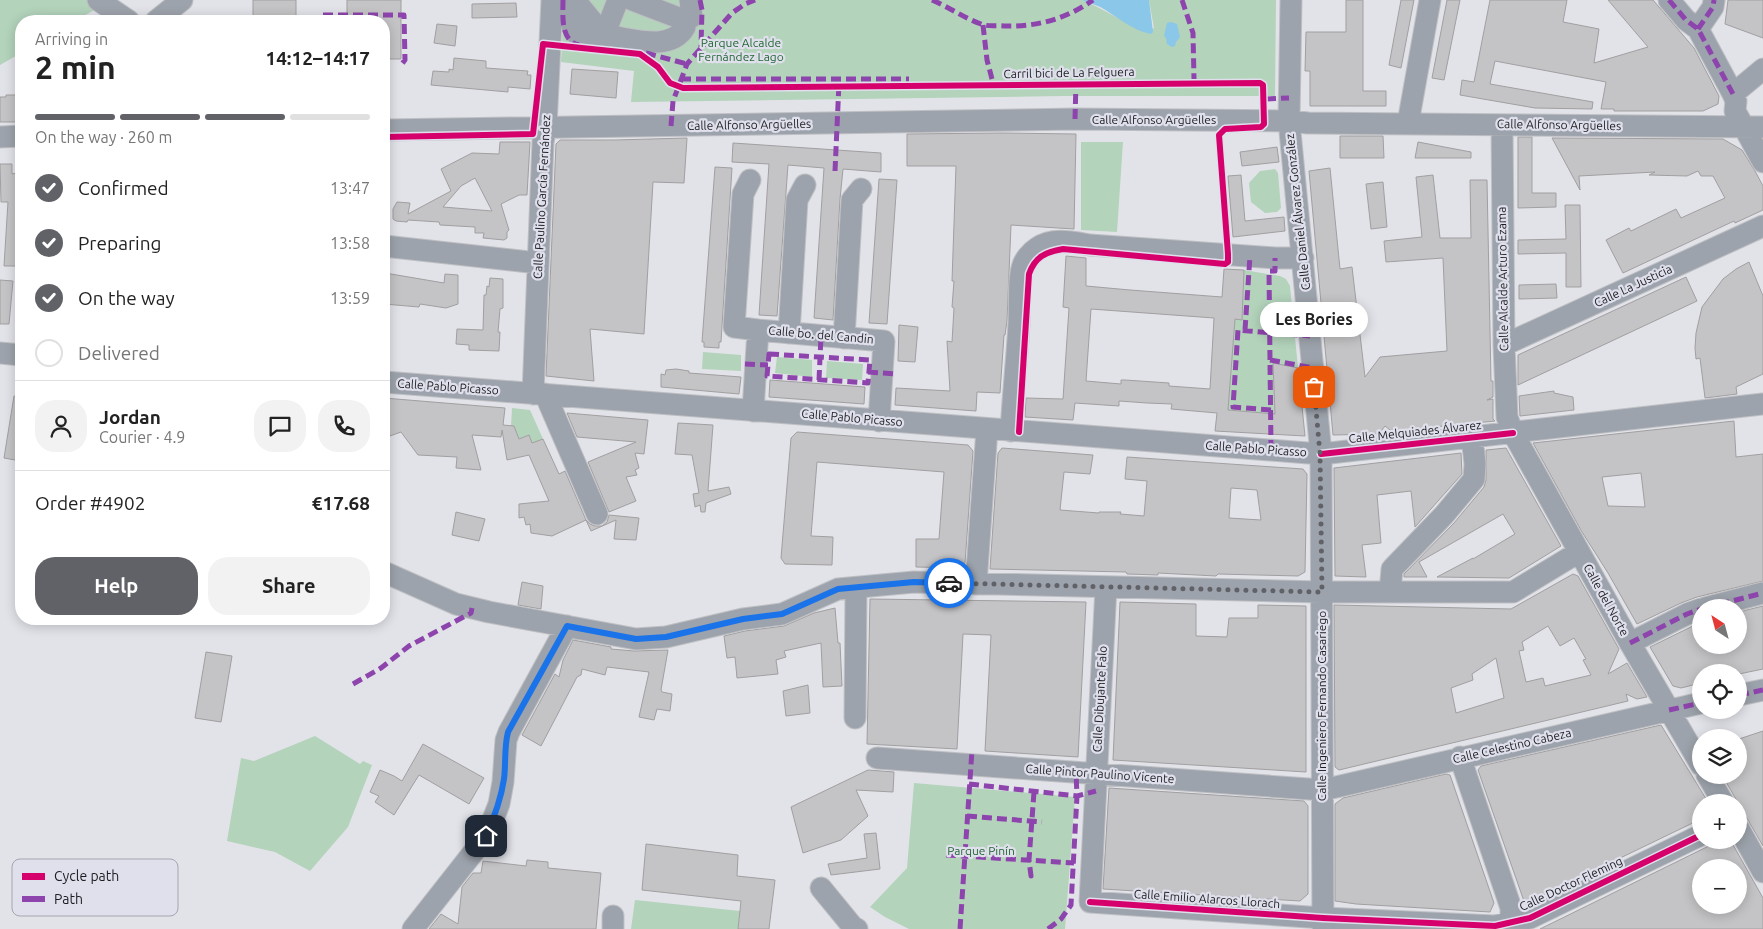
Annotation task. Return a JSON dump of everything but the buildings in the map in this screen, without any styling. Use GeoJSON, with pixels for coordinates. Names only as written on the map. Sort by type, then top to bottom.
{"type":"FeatureCollection","features":[{"type":"Feature","properties":{"kind":"street"},"geometry":{"type":"LineString","coordinates":[[98,0],[120,15]]}},
{"type":"Feature","properties":{"kind":"street"},"geometry":{"type":"LineString","coordinates":[[163,15],[182,0]]}},
{"type":"Feature","properties":{"kind":"street","name":"Calle Paulino García Fernández"},"geometry":{"type":"LineString","coordinates":[[539,394],[538,263],[552,0]]}},
{"type":"Feature","properties":{"kind":"street"},"geometry":{"type":"LineString","coordinates":[[569,0],[572,26],[576,33],[603,38],[607,34],[618,0]]}},
{"type":"Feature","properties":{"kind":"street"},"geometry":{"type":"LineString","coordinates":[[575,0],[597,27],[607,34],[639,40],[658,42],[672,40],[677,36],[686,15],[646,2],[639,40]]}},
{"type":"Feature","properties":{"kind":"street","name":"Calle Daniel Álvarez González"},"geometry":{"type":"LineString","coordinates":[[1291,0],[1289,120],[1320,454]]}},
{"type":"Feature","properties":{"kind":"street"},"geometry":{"type":"LineString","coordinates":[[1408,123],[1430,0]]}},
{"type":"Feature","properties":{"kind":"street"},"geometry":{"type":"LineString","coordinates":[[1669,0],[1686,20],[1698,29],[1733,94],[1736,101],[1735,111],[1753,127],[1763,162]]}},
{"type":"Feature","properties":{"kind":"street"},"geometry":{"type":"LineString","coordinates":[[1698,29],[1713,7],[1714,0]]}},
{"type":"Feature","properties":{"kind":"street"},"geometry":{"type":"LineString","coordinates":[[1733,94],[1763,69]]}},
{"type":"Feature","properties":{"kind":"street","name":"Calle Alfonso Argüelles"},"geometry":{"type":"LineString","coordinates":[[390,130],[1084,119],[1753,127]]}},
{"type":"Feature","properties":{"kind":"street","name":"Calle Alcalde Arturo Ezama"},"geometry":{"type":"LineString","coordinates":[[1502,125],[1504,346],[1507,417],[1512,433]]}},
{"type":"Feature","properties":{"kind":"street"},"geometry":{"type":"LineString","coordinates":[[0,137],[15,136]]}},
{"type":"Feature","properties":{"kind":"street"},"geometry":{"type":"LineString","coordinates":[[750,180],[743,194],[734,327],[758,330]]}},
{"type":"Feature","properties":{"kind":"street"},"geometry":{"type":"LineString","coordinates":[[788,333],[796,200],[805,185]]}},
{"type":"Feature","properties":{"kind":"street"},"geometry":{"type":"LineString","coordinates":[[844,338],[852,200],[861,189]]}},
{"type":"Feature","properties":{"kind":"street","name":"Calle La Justicia"},"geometry":{"type":"LineString","coordinates":[[1504,346],[1763,226]]}},
{"type":"Feature","properties":{"kind":"street"},"geometry":{"type":"LineString","coordinates":[[1011,431],[1020,276],[1028,256],[1036,248],[1046,243],[1064,241],[1090,245],[1275,258],[1303,258]]}},
{"type":"Feature","properties":{"kind":"street"},"geometry":{"type":"LineString","coordinates":[[390,247],[538,263]]}},
{"type":"Feature","properties":{"kind":"street","name":"Calle bo. del Candin"},"geometry":{"type":"LineString","coordinates":[[753,411],[758,330],[884,341],[879,421]]}},
{"type":"Feature","properties":{"kind":"street"},"geometry":{"type":"LineString","coordinates":[[0,354],[15,355]]}},
{"type":"Feature","properties":{"kind":"street","name":"Calle Pablo Picasso"},"geometry":{"type":"LineString","coordinates":[[390,382],[1320,454]]}},
{"type":"Feature","properties":{"kind":"street"},"geometry":{"type":"LineString","coordinates":[[539,394],[597,514]]}},
{"type":"Feature","properties":{"kind":"street","name":"Calle Melquiades Álvarez"},"geometry":{"type":"LineString","coordinates":[[1320,454],[1763,404]]}},
{"type":"Feature","properties":{"kind":"street"},"geometry":{"type":"LineString","coordinates":[[976,584],[987,429]]}},
{"type":"Feature","properties":{"kind":"street","name":"Calle del Norte"},"geometry":{"type":"LineString","coordinates":[[1512,433],[1692,750]]}},
{"type":"Feature","properties":{"kind":"street"},"geometry":{"type":"LineString","coordinates":[[1390,592],[1392,569],[1444,515],[1474,479],[1475,464],[1472,437]]}},
{"type":"Feature","properties":{"kind":"street","name":"Calle Ingeniero Fernando Casariego"},"geometry":{"type":"LineString","coordinates":[[1320,454],[1323,923]]}},
{"type":"Feature","properties":{"kind":"street"},"geometry":{"type":"LineString","coordinates":[[390,575],[456,604],[636,639],[666,637],[743,619],[782,614],[838,589],[914,582],[1322,592],[1513,592],[1579,552]]}},
{"type":"Feature","properties":{"kind":"street","name":"Calle Dibujante Falo"},"geometry":{"type":"LineString","coordinates":[[1090,902],[1106,586]]}},
{"type":"Feature","properties":{"kind":"street"},"geometry":{"type":"LineString","coordinates":[[855,718],[856,588]]}},
{"type":"Feature","properties":{"kind":"street"},"geometry":{"type":"LineString","coordinates":[[1740,599],[1763,593]]}},
{"type":"Feature","properties":{"kind":"street"},"geometry":{"type":"LineString","coordinates":[[1630,643],[1692,612]]}},
{"type":"Feature","properties":{"kind":"street"},"geometry":{"type":"LineString","coordinates":[[413,929],[486,836],[496,812],[503,782],[508,732],[567,626]]}},
{"type":"Feature","properties":{"kind":"street"},"geometry":{"type":"LineString","coordinates":[[1747,693],[1763,690]]}},
{"type":"Feature","properties":{"kind":"street","name":"Calle Celestino Cabeza"},"geometry":{"type":"LineString","coordinates":[[1323,790],[1692,705]]}},
{"type":"Feature","properties":{"kind":"street","name":"Calle Pintor Paulino Vicente"},"geometry":{"type":"LineString","coordinates":[[877,758],[1323,790]]}},
{"type":"Feature","properties":{"kind":"street"},"geometry":{"type":"LineString","coordinates":[[1460,758],[1511,908],[1511,926]]}},
{"type":"Feature","properties":{"kind":"street","name":"Calle Doctor Fleming"},"geometry":{"type":"LineString","coordinates":[[1323,923],[1511,926],[1692,839]]}},
{"type":"Feature","properties":{"kind":"street"},"geometry":{"type":"LineString","coordinates":[[1747,843],[1763,872]]}},
{"type":"Feature","properties":{"kind":"street"},"geometry":{"type":"LineString","coordinates":[[821,888],[853,927],[857,929]]}},
{"type":"Feature","properties":{"kind":"street","name":"Calle Emilio Alarcos Llorach"},"geometry":{"type":"LineString","coordinates":[[1090,902],[1323,923]]}},
{"type":"Feature","properties":{"kind":"green space"},"geometry":{"type":"Polygon","coordinates":[[[0,0],[91,0],[96,9],[86,15],[15,15],[15,56],[0,65],[0,0]]]}},
{"type":"Feature","properties":{"kind":"green space","name":"Parque Alcalde Fernández Lago"},"geometry":{"type":"Polygon","coordinates":[[[564,0],[1082,0],[1145,32],[1154,28],[1149,0],[1276,0],[1275,96],[1065,96],[631,102],[634,71],[561,62],[564,0]]]}},
{"type":"Feature","properties":{"kind":"green space"},"geometry":{"type":"Polygon","coordinates":[[[1081,142],[1123,142],[1117,232],[1081,230],[1081,142]]]}},
{"type":"Feature","properties":{"kind":"green space"},"geometry":{"type":"Polygon","coordinates":[[[1275,169],[1278,173],[1281,208],[1277,212],[1265,213],[1251,202],[1249,183],[1260,171],[1275,169]]]}},
{"type":"Feature","properties":{"kind":"green space"},"geometry":{"type":"Polygon","coordinates":[[[1244,270],[1280,276],[1286,279],[1290,286],[1298,368],[1273,364],[1275,414],[1228,410],[1235,319],[1242,320],[1244,270]]]}},
{"type":"Feature","properties":{"kind":"green space"},"geometry":{"type":"Polygon","coordinates":[[[703,352],[741,355],[741,371],[702,369],[703,352]]]}},
{"type":"Feature","properties":{"kind":"green space"},"geometry":{"type":"Polygon","coordinates":[[[777,357],[812,360],[812,377],[775,373],[777,357]]]}},
{"type":"Feature","properties":{"kind":"green space"},"geometry":{"type":"Polygon","coordinates":[[[827,361],[863,364],[862,380],[826,378],[827,361]]]}},
{"type":"Feature","properties":{"kind":"green space"},"geometry":{"type":"Polygon","coordinates":[[[512,408],[530,410],[543,439],[532,443],[528,435],[519,439],[514,427],[511,426],[512,408]]]}},
{"type":"Feature","properties":{"kind":"green space"},"geometry":{"type":"Polygon","coordinates":[[[315,736],[360,764],[363,761],[372,765],[348,827],[310,871],[275,852],[227,841],[241,758],[254,761],[315,736]]]}},
{"type":"Feature","properties":{"kind":"green space","name":"Parque Pinín"},"geometry":{"type":"Polygon","coordinates":[[[914,783],[1075,797],[1065,929],[909,929],[870,907],[907,868],[914,783]]]}},
{"type":"Feature","properties":{"kind":"green space"},"geometry":{"type":"Polygon","coordinates":[[[635,900],[740,911],[738,929],[631,929],[635,900]]]}},
{"type":"Feature","properties":{"kind":"water"},"geometry":{"type":"Polygon","coordinates":[[[1082,0],[1149,0],[1153,32],[1151,34],[1139,30],[1104,9],[1082,0]]]}},
{"type":"Feature","properties":{"kind":"water"},"geometry":{"type":"Polygon","coordinates":[[[1167,23],[1177,24],[1180,37],[1175,46],[1172,47],[1167,44],[1164,36],[1167,23]]]}},
{"type":"Feature","properties":{"kind":"marked path"},"geometry":{"type":"LineString","coordinates":[[563,0],[563,20],[566,33],[573,43],[579,45]]}},
{"type":"Feature","properties":{"kind":"marked path"},"geometry":{"type":"LineString","coordinates":[[700,0],[702,10],[701,47]]}},
{"type":"Feature","properties":{"kind":"marked path"},"geometry":{"type":"LineString","coordinates":[[671,126],[673,101],[687,64],[732,13],[755,0]]}},
{"type":"Feature","properties":{"kind":"marked path"},"geometry":{"type":"LineString","coordinates":[[932,0],[981,24],[1004,26],[1028,25],[1062,17],[1093,0]]}},
{"type":"Feature","properties":{"kind":"marked path"},"geometry":{"type":"LineString","coordinates":[[1182,0],[1193,33],[1194,79]]}},
{"type":"Feature","properties":{"kind":"marked path"},"geometry":{"type":"LineString","coordinates":[[1669,0],[1686,20],[1698,29],[1733,94]]}},
{"type":"Feature","properties":{"kind":"marked path"},"geometry":{"type":"LineString","coordinates":[[1698,29],[1713,7],[1714,0]]}},
{"type":"Feature","properties":{"kind":"marked path"},"geometry":{"type":"LineString","coordinates":[[323,15],[404,15],[405,60],[401,65]]}},
{"type":"Feature","properties":{"kind":"marked path"},"geometry":{"type":"LineString","coordinates":[[983,25],[987,60],[992,79]]}},
{"type":"Feature","properties":{"kind":"marked path"},"geometry":{"type":"LineString","coordinates":[[646,53],[687,64]]}},
{"type":"Feature","properties":{"kind":"marked path"},"geometry":{"type":"LineString","coordinates":[[681,79],[909,79]]}},
{"type":"Feature","properties":{"kind":"marked path"},"geometry":{"type":"LineString","coordinates":[[1075,119],[1076,82]]}},
{"type":"Feature","properties":{"kind":"marked path"},"geometry":{"type":"LineString","coordinates":[[835,171],[839,83]]}},
{"type":"Feature","properties":{"kind":"marked path"},"geometry":{"type":"LineString","coordinates":[[1266,99],[1289,98]]}},
{"type":"Feature","properties":{"kind":"marked path"},"geometry":{"type":"LineString","coordinates":[[1245,330],[1250,256]]}},
{"type":"Feature","properties":{"kind":"marked path"},"geometry":{"type":"LineString","coordinates":[[1271,450],[1269,271],[1275,271],[1275,258]]}},
{"type":"Feature","properties":{"kind":"marked path"},"geometry":{"type":"LineString","coordinates":[[1271,410],[1233,407],[1238,330],[1310,336]]}},
{"type":"Feature","properties":{"kind":"marked path"},"geometry":{"type":"LineString","coordinates":[[819,380],[821,336]]}},
{"type":"Feature","properties":{"kind":"marked path"},"geometry":{"type":"LineString","coordinates":[[769,354],[870,360],[868,383],[767,376],[769,354]]}},
{"type":"Feature","properties":{"kind":"marked path"},"geometry":{"type":"LineString","coordinates":[[1270,360],[1313,368]]}},
{"type":"Feature","properties":{"kind":"marked path"},"geometry":{"type":"LineString","coordinates":[[745,364],[768,365]]}},
{"type":"Feature","properties":{"kind":"marked path"},"geometry":{"type":"LineString","coordinates":[[868,372],[897,374]]}},
{"type":"Feature","properties":{"kind":"marked path"},"geometry":{"type":"LineString","coordinates":[[1740,599],[1763,593]]}},
{"type":"Feature","properties":{"kind":"marked path"},"geometry":{"type":"LineString","coordinates":[[353,684],[381,668],[409,646],[471,613],[472,608]]}},
{"type":"Feature","properties":{"kind":"marked path"},"geometry":{"type":"LineString","coordinates":[[1630,643],[1692,612]]}},
{"type":"Feature","properties":{"kind":"marked path"},"geometry":{"type":"LineString","coordinates":[[1747,693],[1763,690]]}},
{"type":"Feature","properties":{"kind":"marked path"},"geometry":{"type":"LineString","coordinates":[[1669,710],[1692,705]]}},
{"type":"Feature","properties":{"kind":"marked path"},"geometry":{"type":"LineString","coordinates":[[960,929],[972,750]]}},
{"type":"Feature","properties":{"kind":"marked path"},"geometry":{"type":"LineString","coordinates":[[1048,929],[1061,919],[1071,905],[1077,796],[1076,772]]}},
{"type":"Feature","properties":{"kind":"marked path"},"geometry":{"type":"LineString","coordinates":[[969,784],[1077,796],[1096,791]]}},
{"type":"Feature","properties":{"kind":"marked path"},"geometry":{"type":"LineString","coordinates":[[1031,875],[1029,860],[1034,792]]}},
{"type":"Feature","properties":{"kind":"marked path"},"geometry":{"type":"LineString","coordinates":[[967,816],[1042,822]]}},
{"type":"Feature","properties":{"kind":"marked path"},"geometry":{"type":"LineString","coordinates":[[946,855],[1074,863]]}},
{"type":"Feature","properties":{"kind":"cycle path","name":"Carril bici de La Felguera"},"geometry":{"type":"LineString","coordinates":[[390,137],[533,134],[543,44],[640,54],[658,67],[670,83],[683,88],[1260,83],[1263,85],[1264,124],[1261,127],[1225,129],[1219,135],[1228,262],[1225,264],[1063,249],[1046,254],[1034,263],[1029,274],[1019,432]]}},
{"type":"Feature","properties":{"kind":"cycle path"},"geometry":{"type":"LineString","coordinates":[[1321,454],[1513,433]]}},
{"type":"Feature","properties":{"kind":"cycle path"},"geometry":{"type":"LineString","coordinates":[[1090,902],[1323,918],[1495,926],[1530,918],[1692,839]]}},
{"type":"Feature","properties":{"kind":"way so far"},"geometry":{"type":"LineString","coordinates":[[949,583],[1322,592],[1320,454],[1314,387]]}},
{"type":"Feature","properties":{"kind":"place","name":"Les Bories"},"geometry":{"type":"Point","coordinates":[1314,387]}},
{"type":"Feature","properties":{"kind":"route"},"geometry":{"type":"LineString","coordinates":[[486,836],[499,804],[508,732],[567,626],[636,639],[666,637],[743,619],[782,614],[838,589],[914,582],[949,583]]}}]}
